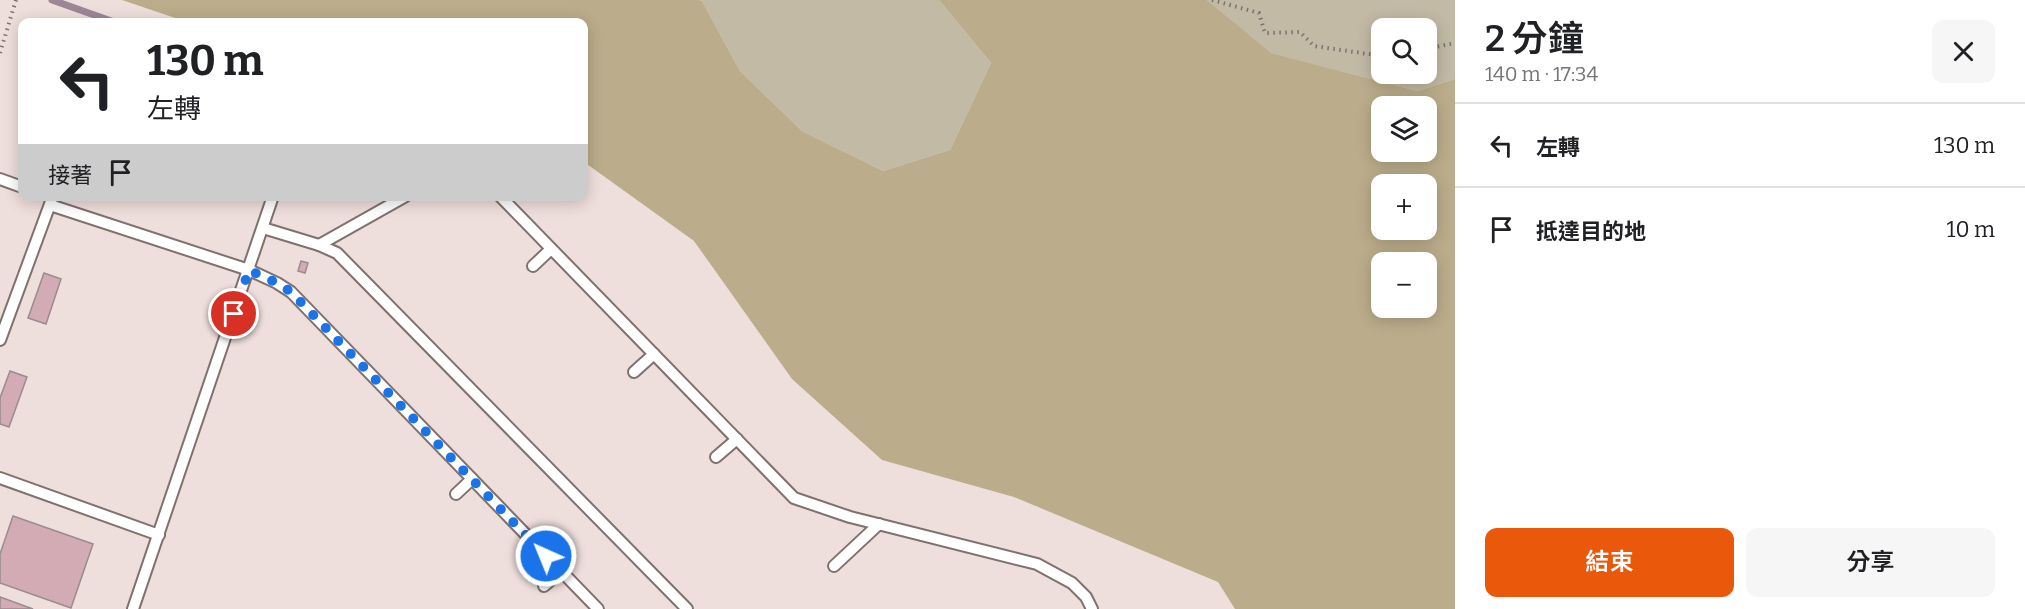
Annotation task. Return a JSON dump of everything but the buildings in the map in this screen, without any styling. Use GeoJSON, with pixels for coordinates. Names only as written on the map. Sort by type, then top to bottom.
{"type":"FeatureCollection","features":[{"type":"Feature","properties":{"kind":"lane"},"geometry":{"type":"LineString","coordinates":[[0,179],[18,186]]}},
{"type":"Feature","properties":{"kind":"lane"},"geometry":{"type":"LineString","coordinates":[[0,340],[50,201]]}},
{"type":"Feature","properties":{"kind":"lane"},"geometry":{"type":"LineString","coordinates":[[57,201],[249,270],[291,292],[598,609]]}},
{"type":"Feature","properties":{"kind":"lane"},"geometry":{"type":"LineString","coordinates":[[133,609],[271,201]]}},
{"type":"Feature","properties":{"kind":"lane"},"geometry":{"type":"LineString","coordinates":[[319,245],[397,201]]}},
{"type":"Feature","properties":{"kind":"lane"},"geometry":{"type":"LineString","coordinates":[[505,201],[794,498],[850,517],[1037,564],[1072,583],[1086,597],[1092,609]]}},
{"type":"Feature","properties":{"kind":"lane"},"geometry":{"type":"LineString","coordinates":[[263,228],[319,245],[337,253],[687,609]]}},
{"type":"Feature","properties":{"kind":"lane"},"geometry":{"type":"LineString","coordinates":[[533,266],[551,249]]}},
{"type":"Feature","properties":{"kind":"lane"},"geometry":{"type":"LineString","coordinates":[[634,372],[654,354]]}},
{"type":"Feature","properties":{"kind":"lane"},"geometry":{"type":"LineString","coordinates":[[716,457],[736,439]]}},
{"type":"Feature","properties":{"kind":"lane"},"geometry":{"type":"LineString","coordinates":[[0,478],[159,535]]}},
{"type":"Feature","properties":{"kind":"lane"},"geometry":{"type":"LineString","coordinates":[[456,494],[472,478]]}},
{"type":"Feature","properties":{"kind":"lane"},"geometry":{"type":"LineString","coordinates":[[834,566],[879,524]]}},
{"type":"Feature","properties":{"kind":"lane"},"geometry":{"type":"LineString","coordinates":[[544,586],[561,571]]}},
{"type":"Feature","properties":{"kind":"path"},"geometry":{"type":"LineString","coordinates":[[0,53],[16,0]]}},
{"type":"Feature","properties":{"kind":"path"},"geometry":{"type":"LineString","coordinates":[[1212,0],[1259,13],[1264,33],[1300,32],[1314,46],[1371,54]]}},
{"type":"Feature","properties":{"kind":"path"},"geometry":{"type":"LineString","coordinates":[[1437,47],[1455,43]]}},
{"type":"Feature","properties":{"kind":"shaded area"},"geometry":{"type":"Polygon","coordinates":[[[122,0],[699,0],[702,1],[740,71],[802,131],[883,171],[950,150],[991,63],[939,0],[1207,0],[1271,53],[1371,79],[1371,84],[1390,84],[1417,91],[1455,79],[1455,609],[1235,609],[1218,582],[1014,497],[882,460],[792,379],[694,241],[588,165],[588,18],[175,18],[122,0]]]}},
{"type":"Feature","properties":{"kind":"shaded area"},"geometry":{"type":"Polygon","coordinates":[[[699,0],[939,0],[991,63],[950,150],[883,171],[802,131],[740,71],[702,1],[699,0]]]}},
{"type":"Feature","properties":{"kind":"shaded area"},"geometry":{"type":"Polygon","coordinates":[[[1207,0],[1455,0],[1455,79],[1417,91],[1390,84],[1437,84],[1437,18],[1371,18],[1371,79],[1270,53],[1207,0]]]}},
{"type":"Feature","properties":{"kind":"waterway"},"geometry":{"type":"LineString","coordinates":[[52,0],[103,18]]}},
{"type":"Feature","properties":{"kind":"route"},"geometry":{"type":"LineString","coordinates":[[234,314],[249,270],[291,292],[546,556]]}}]}
